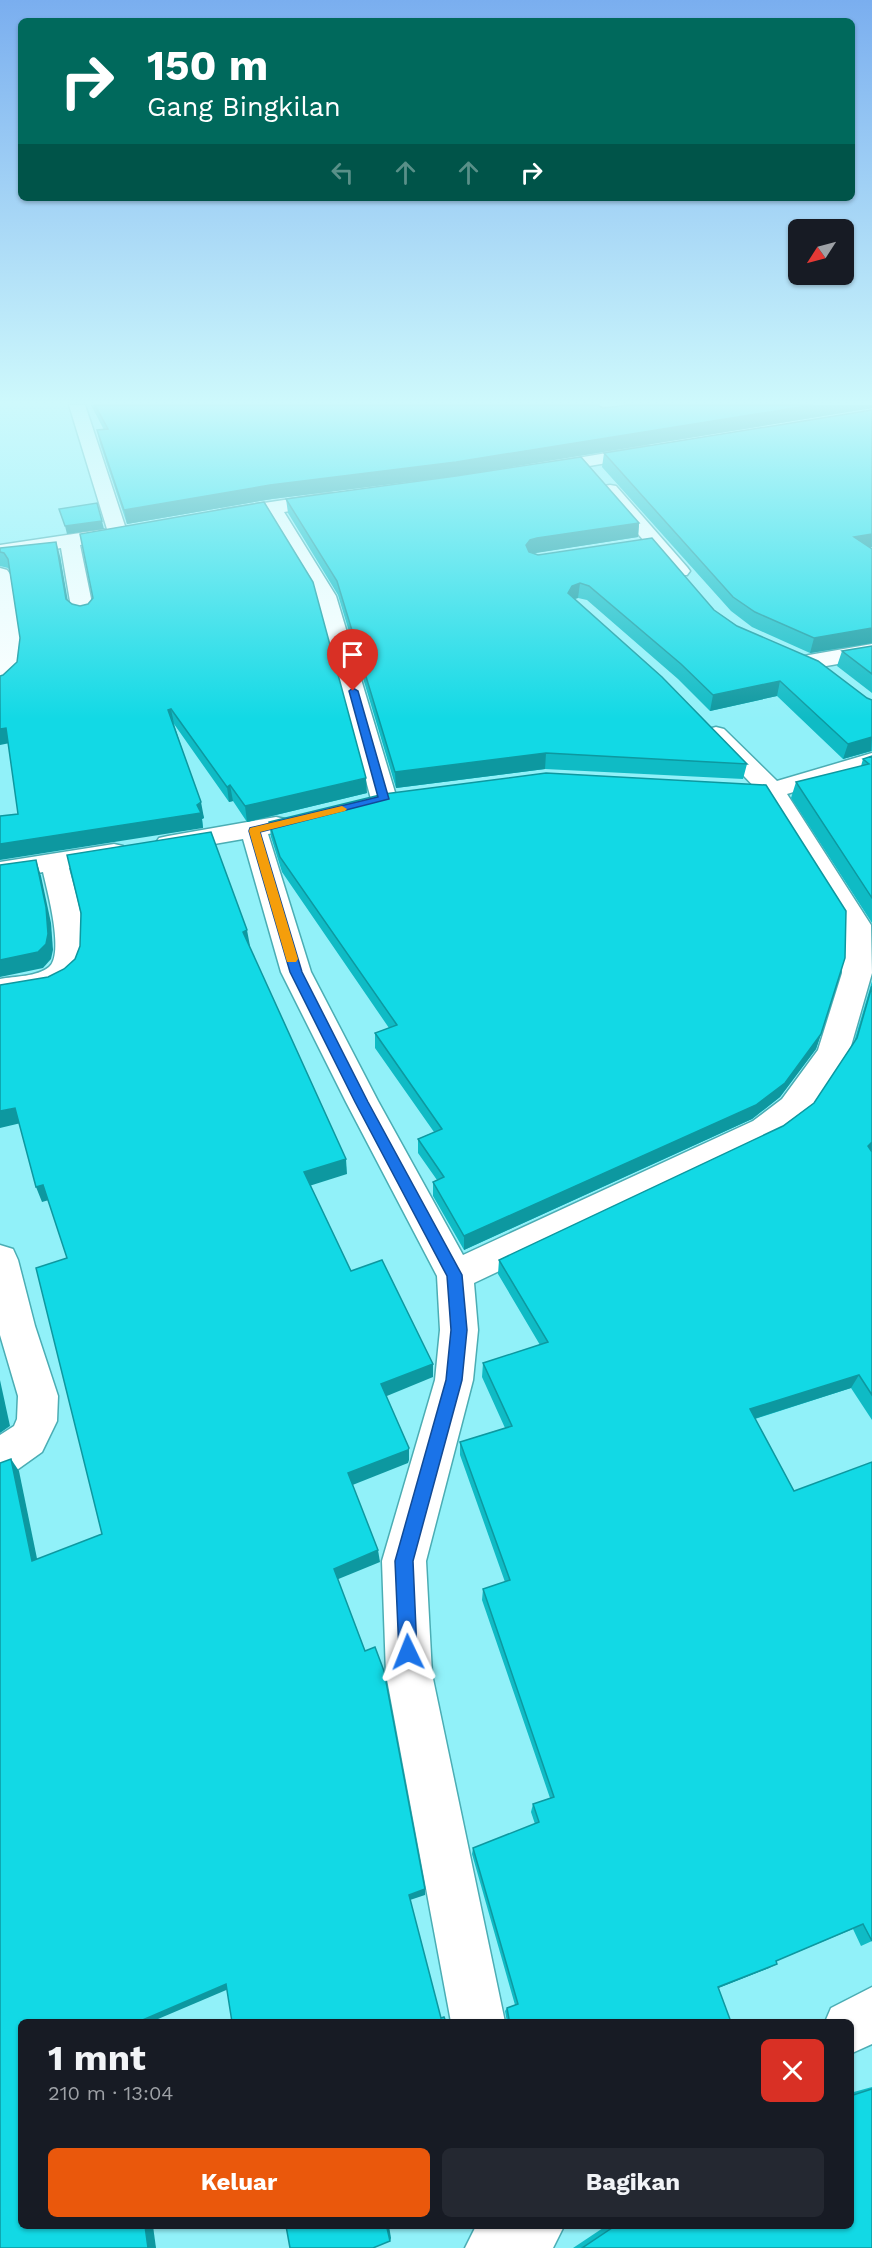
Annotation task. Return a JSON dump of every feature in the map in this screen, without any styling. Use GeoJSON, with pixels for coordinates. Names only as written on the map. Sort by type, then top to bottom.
{"type":"FeatureCollection","features":[{"type":"Feature","properties":{"kind":"street"},"geometry":{"type":"LineString","coordinates":[[110,510],[118,534]]}},
{"type":"Feature","properties":{"kind":"street"},"geometry":{"type":"LineString","coordinates":[[213,517],[255,510]]}},
{"type":"Feature","properties":{"kind":"street"},"geometry":{"type":"LineString","coordinates":[[274,510],[326,596],[383,800]]}},
{"type":"Feature","properties":{"kind":"street"},"geometry":{"type":"LineString","coordinates":[[627,510],[692,585]]}},
{"type":"Feature","properties":{"kind":"street"},"geometry":{"type":"LineString","coordinates":[[0,551],[70,543],[142,530]]}},
{"type":"Feature","properties":{"kind":"street"},"geometry":{"type":"LineString","coordinates":[[70,543],[83,613]]}},
{"type":"Feature","properties":{"kind":"street"},"geometry":{"type":"LineString","coordinates":[[635,546],[656,543]]}},
{"type":"Feature","properties":{"kind":"street"},"geometry":{"type":"LineString","coordinates":[[0,574],[12,664],[10,674],[0,683]]}},
{"type":"Feature","properties":{"kind":"street"},"geometry":{"type":"LineString","coordinates":[[831,675],[801,658],[872,651]]}},
{"type":"Feature","properties":{"kind":"street"},"geometry":{"type":"LineString","coordinates":[[455,1275],[765,1130],[794,1108],[833,1053],[857,973],[857,925],[772,791],[701,718]]}},
{"type":"Feature","properties":{"kind":"street"},"geometry":{"type":"LineString","coordinates":[[738,789],[772,791],[872,760]]}},
{"type":"Feature","properties":{"kind":"street"},"geometry":{"type":"LineString","coordinates":[[0,871],[254,831],[297,820]]}},
{"type":"Feature","properties":{"kind":"street"},"geometry":{"type":"LineString","coordinates":[[254,831],[296,972],[362,1102],[455,1275],[459,1330],[454,1380],[404,1561],[409,1674],[477,2019]]}},
{"type":"Feature","properties":{"kind":"street"},"geometry":{"type":"LineString","coordinates":[[0,989],[38,983],[62,973],[69,962],[70,941],[54,862]]}},
{"type":"Feature","properties":{"kind":"street"},"geometry":{"type":"LineString","coordinates":[[0,1260],[16,1326],[38,1396],[36,1421],[28,1439],[0,1458]]}},
{"type":"Feature","properties":{"kind":"street"},"geometry":{"type":"LineString","coordinates":[[854,2025],[872,2014]]}},
{"type":"Feature","properties":{"kind":"building"},"geometry":{"type":"Polygon","coordinates":[[[59,510],[99,510],[102,521],[65,526],[59,510]]]}},
{"type":"Feature","properties":{"kind":"building"},"geometry":{"type":"Polygon","coordinates":[[[219,510],[269,510],[313,582],[366,778],[245,806],[230,785],[227,787],[171,709],[168,710],[201,802],[197,805],[201,813],[0,844],[0,816],[18,814],[6,728],[0,729],[0,676],[17,662],[20,638],[8,559],[4,553],[0,552],[0,548],[56,542],[66,599],[80,606],[88,604],[93,598],[80,534],[219,510]]]}},
{"type":"Feature","properties":{"kind":"building"},"geometry":{"type":"Polygon","coordinates":[[[293,510],[627,510],[639,523],[537,538],[530,540],[526,545],[529,552],[538,555],[652,538],[714,610],[737,626],[818,661],[872,700],[872,737],[848,744],[780,681],[713,695],[681,664],[589,586],[580,583],[572,586],[568,593],[662,677],[747,764],[546,753],[395,772],[337,581],[293,510]]]}},
{"type":"Feature","properties":{"kind":"building"},"geometry":{"type":"Polygon","coordinates":[[[655,510],[872,510],[872,534],[854,537],[872,549],[872,628],[814,638],[755,612],[733,597],[655,510]]]}},
{"type":"Feature","properties":{"kind":"building"},"geometry":{"type":"Polygon","coordinates":[[[872,646],[872,674],[842,651],[872,646]]]}},
{"type":"Feature","properties":{"kind":"building"},"geometry":{"type":"Polygon","coordinates":[[[872,756],[872,898],[796,782],[869,764],[863,759],[872,756]]]}},
{"type":"Feature","properties":{"kind":"building"},"geometry":{"type":"Polygon","coordinates":[[[546,773],[766,785],[846,911],[845,958],[821,1034],[785,1083],[756,1105],[464,1236],[433,1182],[444,1177],[418,1139],[442,1129],[375,1033],[397,1025],[280,857],[269,822],[384,794],[546,773]]]}},
{"type":"Feature","properties":{"kind":"building"},"geometry":{"type":"Polygon","coordinates":[[[211,832],[247,930],[243,932],[346,1159],[304,1172],[351,1271],[382,1260],[433,1364],[381,1384],[409,1448],[348,1473],[378,1550],[334,1569],[365,1651],[375,1647],[384,1671],[425,1889],[409,1895],[441,2018],[445,2019],[232,2019],[226,1984],[145,2019],[18,2019],[18,2229],[145,2229],[148,2248],[0,2248],[0,1463],[11,1459],[32,1561],[102,1534],[36,1268],[67,1258],[43,1185],[36,1187],[15,1108],[0,1111],[0,985],[48,977],[64,969],[75,959],[80,946],[81,913],[67,855],[211,832]]]}},
{"type":"Feature","properties":{"kind":"building"},"geometry":{"type":"Polygon","coordinates":[[[36,860],[46,907],[48,934],[46,944],[38,952],[0,960],[0,865],[36,860]]]}},
{"type":"Feature","properties":{"kind":"building"},"geometry":{"type":"Polygon","coordinates":[[[872,986],[872,1142],[868,1146],[872,1152],[872,1395],[859,1375],[750,1409],[794,1491],[872,1462],[872,1941],[863,1924],[776,1961],[777,1964],[718,1987],[730,2019],[509,2019],[507,2008],[518,2004],[473,1848],[539,1822],[533,1804],[554,1797],[483,1589],[510,1580],[460,1442],[512,1426],[483,1363],[548,1342],[499,1260],[783,1126],[814,1103],[857,1038],[872,986]]]}},
{"type":"Feature","properties":{"kind":"building"},"geometry":{"type":"Polygon","coordinates":[[[872,2089],[872,2248],[582,2248],[610,2229],[854,2229],[854,2095],[872,2089]]]}},
{"type":"Feature","properties":{"kind":"building"},"geometry":{"type":"Polygon","coordinates":[[[287,2229],[387,2229],[390,2241],[373,2248],[290,2248],[287,2229]]]}},
{"type":"Feature","properties":{"kind":"slow traffic"},"geometry":{"type":"LineString","coordinates":[[292,959],[254,831],[342,809]]}},
{"type":"Feature","properties":{"kind":"route"},"geometry":{"type":"LineString","coordinates":[[353,691],[384,799],[254,831],[296,972],[362,1102],[455,1275],[459,1330],[454,1380],[404,1561],[408,1652]]}}]}
